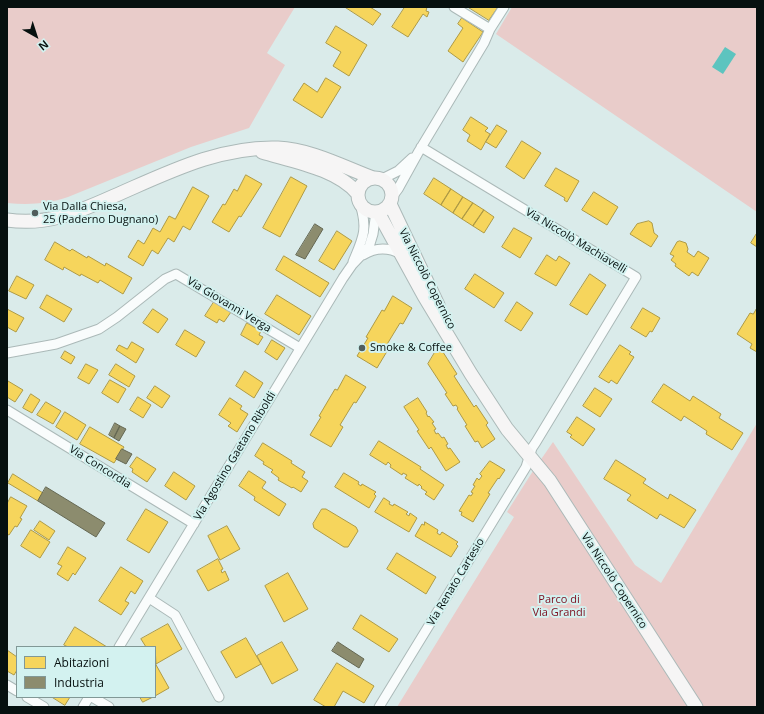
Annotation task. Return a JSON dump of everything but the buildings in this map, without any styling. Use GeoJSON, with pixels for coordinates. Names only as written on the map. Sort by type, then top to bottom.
{"type":"FeatureCollection","features":[{"type":"Feature","properties":{"kind":"street"},"geometry":{"type":"LineString","coordinates":[[454,7],[490,29]]}},
{"type":"Feature","properties":{"kind":"street"},"geometry":{"type":"LineString","coordinates":[[255,150],[324,171],[350,185],[368,211],[378,212],[384,210],[409,172],[420,149],[504,7]]}},
{"type":"Feature","properties":{"kind":"street"},"geometry":{"type":"LineString","coordinates":[[7,220],[28,222],[41,221],[71,215],[194,162],[228,152],[280,148],[302,152],[378,178],[391,188],[391,200]]}},
{"type":"Feature","properties":{"kind":"street"},"geometry":{"type":"LineString","coordinates":[[359,199],[362,184],[368,179],[378,178],[398,171],[420,149]]}},
{"type":"Feature","properties":{"kind":"street","name":"Via Niccolò Machiavelli"},"geometry":{"type":"LineString","coordinates":[[420,149],[636,277],[536,442],[530,456]]}},
{"type":"Feature","properties":{"kind":"street","name":"Via Agostino Gaetano Riboldi"},"geometry":{"type":"LineString","coordinates":[[120,646],[352,265],[363,239],[364,232],[365,220],[359,199]]}},
{"type":"Feature","properties":{"kind":"street","name":"Via Niccolò Copernico"},"geometry":{"type":"LineString","coordinates":[[391,200],[434,298],[448,323],[530,456],[544,485],[687,707]]}},
{"type":"Feature","properties":{"kind":"street","name":"Via Niccolò Copernico"},"geometry":{"type":"LineString","coordinates":[[378,212],[436,317],[471,374],[508,429],[550,481],[696,707]]}},
{"type":"Feature","properties":{"kind":"street","name":"Via Agostino Gaetano Riboldi"},"geometry":{"type":"LineString","coordinates":[[352,265],[369,247],[372,240],[374,219],[378,212]]}},
{"type":"Feature","properties":{"kind":"street","name":"Via Niccolò Copernico"},"geometry":{"type":"LineString","coordinates":[[360,257],[369,252],[384,248],[401,254]]}},
{"type":"Feature","properties":{"kind":"street","name":"Via Giovanni Verga"},"geometry":{"type":"LineString","coordinates":[[7,353],[56,344],[99,329],[117,317],[165,279],[176,274],[300,348]]}},
{"type":"Feature","properties":{"kind":"street","name":"Via Concordia"},"geometry":{"type":"LineString","coordinates":[[7,410],[194,524]]}},
{"type":"Feature","properties":{"kind":"street","name":"Via Renato Cartesio"},"geometry":{"type":"LineString","coordinates":[[379,707],[526,467],[530,456]]}},
{"type":"Feature","properties":{"kind":"street"},"geometry":{"type":"LineString","coordinates":[[149,598],[175,615],[219,697]]}},
{"type":"Feature","properties":{"kind":"street"},"geometry":{"type":"LineString","coordinates":[[7,685],[16,690]]}},
{"type":"Feature","properties":{"kind":"street"},"geometry":{"type":"LineString","coordinates":[[29,698],[44,707]]}},
{"type":"Feature","properties":{"kind":"street"},"geometry":{"type":"LineString","coordinates":[[83,707],[88,698]]}},
{"type":"Feature","properties":{"kind":"street"},"geometry":{"type":"LineString","coordinates":[[94,698],[109,707]]}},
{"type":"Feature","properties":{"kind":"green space"},"geometry":{"type":"Polygon","coordinates":[[[7,7],[295,7],[267,53],[285,65],[249,128],[191,147],[68,197],[45,203],[23,204],[7,203],[7,7]]]}},
{"type":"Feature","properties":{"kind":"green space"},"geometry":{"type":"Polygon","coordinates":[[[512,7],[757,7],[757,212],[496,34],[512,7]]]}},
{"type":"Feature","properties":{"kind":"green space","name":"Parco di Via Grandi"},"geometry":{"type":"Polygon","coordinates":[[[757,423],[757,707],[397,707],[514,517],[507,512],[553,442],[635,565],[661,583],[757,423]]]}},
{"type":"Feature","properties":{"kind":"water"},"geometry":{"type":"Polygon","coordinates":[[[725,47],[736,54],[723,74],[712,67],[725,47]]]}},
{"type":"Feature","properties":{"kind":"place","name":"Via Dalla Chiesa, 25 (Paderno Dugnano)"},"geometry":{"type":"Point","coordinates":[35,213]}},
{"type":"Feature","properties":{"kind":"place","name":"Smoke & Coffee"},"geometry":{"type":"Point","coordinates":[362,348]}}]}
